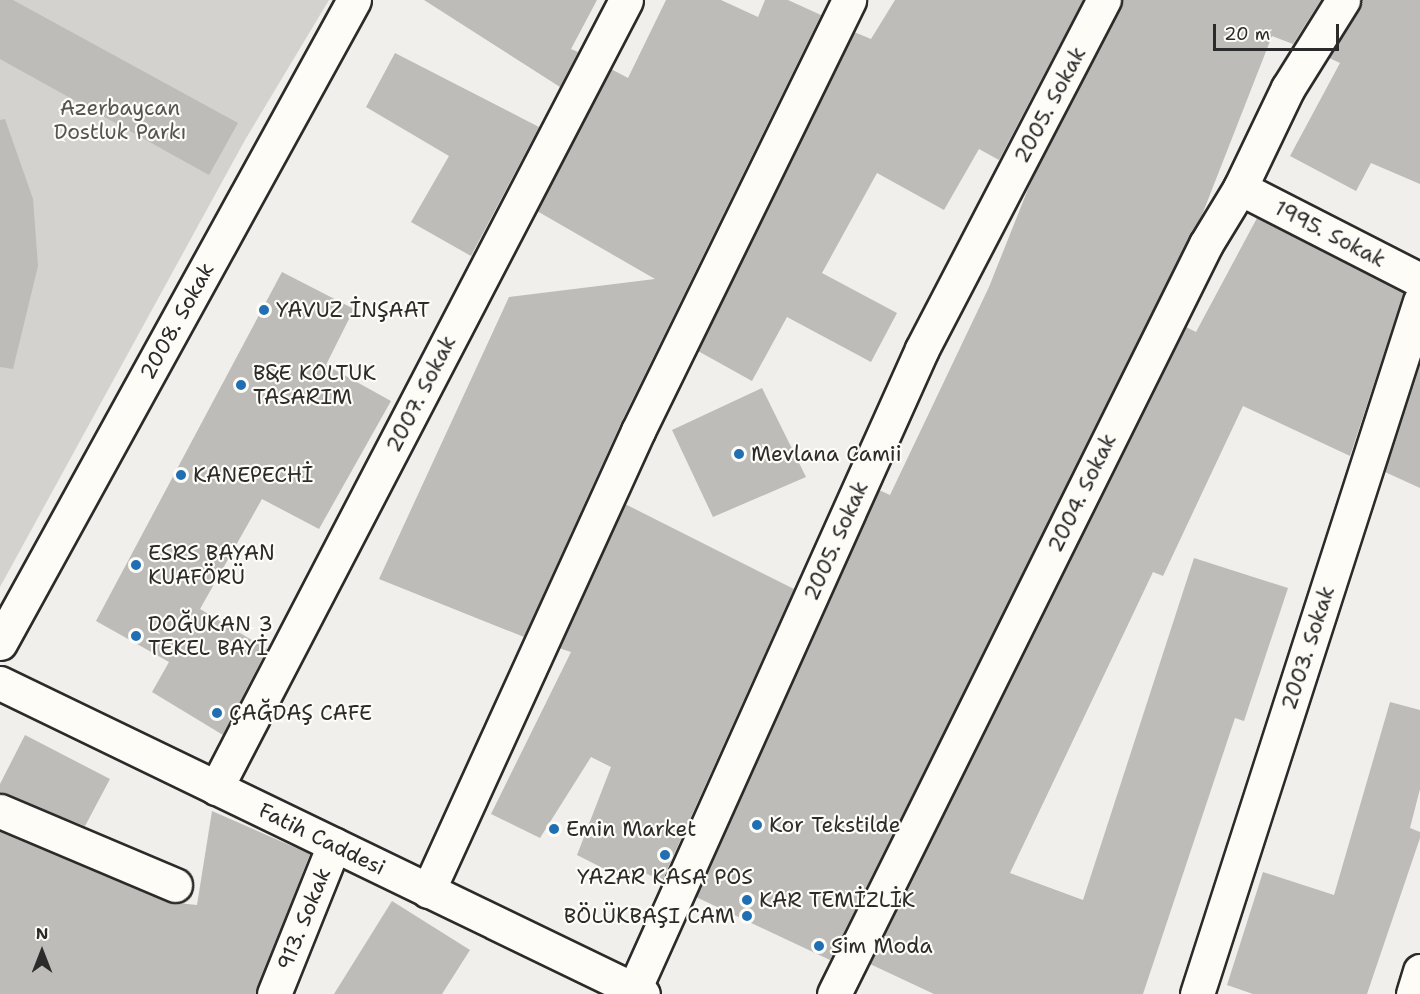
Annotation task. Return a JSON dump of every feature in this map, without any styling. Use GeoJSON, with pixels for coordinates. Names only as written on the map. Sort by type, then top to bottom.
{"type":"FeatureCollection","features":[{"type":"Feature","properties":{"kind":"street","name":"2008. Sokak"},"geometry":{"type":"LineString","coordinates":[[0,643],[354,0]]}},
{"type":"Feature","properties":{"kind":"street","name":"2007. Sokak"},"geometry":{"type":"LineString","coordinates":[[216,788],[626,0]]}},
{"type":"Feature","properties":{"kind":"street"},"geometry":{"type":"LineString","coordinates":[[428,891],[638,431],[849,0]]}},
{"type":"Feature","properties":{"kind":"street","name":"2005. Sokak"},"geometry":{"type":"LineString","coordinates":[[636,993],[922,349],[1104,0]]}},
{"type":"Feature","properties":{"kind":"street","name":"2004. Sokak"},"geometry":{"type":"LineString","coordinates":[[834,994],[1206,244],[1240,188],[1288,88],[1342,0]]}},
{"type":"Feature","properties":{"kind":"street","name":"1995. Sokak"},"geometry":{"type":"LineString","coordinates":[[1240,188],[1420,280]]}},
{"type":"Feature","properties":{"kind":"street","name":"2003. Sokak"},"geometry":{"type":"LineString","coordinates":[[1197,994],[1420,302]]}},
{"type":"Feature","properties":{"kind":"street","name":"Fatih Caddesi"},"geometry":{"type":"LineString","coordinates":[[0,683],[636,993]]}},
{"type":"Feature","properties":{"kind":"street"},"geometry":{"type":"LineString","coordinates":[[0,811],[176,885]]}},
{"type":"Feature","properties":{"kind":"street","name":"913. Sokak"},"geometry":{"type":"LineString","coordinates":[[274,994],[334,845]]}},
{"type":"Feature","properties":{"kind":"street"},"geometry":{"type":"LineString","coordinates":[[1413,994],[1420,971]]}},
{"type":"Feature","properties":{"kind":"green space","name":"Azerbaycan Dostluk Parkı"},"geometry":{"type":"Polygon","coordinates":[[[0,0],[329,0],[245,140],[0,587],[0,0]]]}},
{"type":"Feature","properties":{"kind":"building"},"geometry":{"type":"Polygon","coordinates":[[[0,0],[13,0],[238,123],[209,175],[0,59],[0,0]]]}},
{"type":"Feature","properties":{"kind":"building"},"geometry":{"type":"Polygon","coordinates":[[[424,0],[597,0],[571,49],[578,52],[560,87],[424,0]]]}},
{"type":"Feature","properties":{"kind":"building"},"geometry":{"type":"Polygon","coordinates":[[[666,0],[721,0],[758,17],[765,0],[788,0],[821,15],[621,423],[524,637],[379,579],[509,297],[655,279],[537,211],[611,69],[628,78],[666,0]]]}},
{"type":"Feature","properties":{"kind":"building"},"geometry":{"type":"Polygon","coordinates":[[[895,0],[1083,0],[999,160],[979,149],[944,210],[877,173],[822,273],[897,313],[871,362],[787,317],[752,381],[698,351],[854,32],[871,39],[895,0]]]}},
{"type":"Feature","properties":{"kind":"building"},"geometry":{"type":"Polygon","coordinates":[[[1123,0],[1321,0],[1293,44],[1272,36],[1202,215],[830,960],[696,897],[879,490],[890,495],[989,287],[1032,179],[1123,0]]]}},
{"type":"Feature","properties":{"kind":"building"},"geometry":{"type":"Polygon","coordinates":[[[1362,0],[1420,0],[1420,184],[1371,163],[1356,191],[1290,156],[1340,63],[1329,58],[1362,0]]]}},
{"type":"Feature","properties":{"kind":"building"},"geometry":{"type":"Polygon","coordinates":[[[395,53],[539,127],[471,256],[411,222],[449,156],[366,107],[395,53]]]}},
{"type":"Feature","properties":{"kind":"building"},"geometry":{"type":"Polygon","coordinates":[[[5,119],[33,199],[38,266],[13,369],[0,367],[0,120],[5,119]]]}},
{"type":"Feature","properties":{"kind":"building"},"geometry":{"type":"Polygon","coordinates":[[[1257,218],[1404,293],[1350,456],[1243,406],[1163,576],[1153,572],[1010,873],[1083,900],[1194,558],[1288,588],[1244,721],[1235,718],[1143,994],[934,994],[870,964],[1186,327],[1196,332],[1257,218]]]}},
{"type":"Feature","properties":{"kind":"building"},"geometry":{"type":"Polygon","coordinates":[[[282,272],[354,309],[326,365],[391,401],[319,529],[262,499],[200,609],[267,649],[223,735],[152,692],[169,662],[96,621],[282,272]]]}},
{"type":"Feature","properties":{"kind":"building"},"geometry":{"type":"Polygon","coordinates":[[[1420,362],[1420,488],[1385,472],[1420,362]]]}},
{"type":"Feature","properties":{"kind":"building","name":"Mevlana Camii"},"geometry":{"type":"Polygon","coordinates":[[[762,388],[806,477],[713,517],[672,430],[762,388]]]}},
{"type":"Feature","properties":{"kind":"building"},"geometry":{"type":"Polygon","coordinates":[[[625,504],[794,589],[662,881],[643,872],[636,885],[577,855],[611,767],[591,757],[540,838],[491,814],[571,652],[559,648],[625,504]]]}},
{"type":"Feature","properties":{"kind":"building"},"geometry":{"type":"Polygon","coordinates":[[[1390,702],[1420,710],[1420,789],[1410,828],[1420,832],[1420,838],[1367,994],[1253,994],[1227,985],[1263,872],[1334,895],[1390,702]]]}},
{"type":"Feature","properties":{"kind":"building"},"geometry":{"type":"Polygon","coordinates":[[[25,735],[110,779],[85,826],[0,793],[0,784],[25,735]]]}},
{"type":"Feature","properties":{"kind":"building"},"geometry":{"type":"Polygon","coordinates":[[[212,811],[310,854],[256,994],[0,994],[0,831],[168,902],[197,905],[212,811]]]}},
{"type":"Feature","properties":{"kind":"building"},"geometry":{"type":"Polygon","coordinates":[[[392,901],[470,950],[442,994],[334,994],[392,901]]]}},
{"type":"Feature","properties":{"kind":"place","name":"YAVUZ İNŞAAT"},"geometry":{"type":"Point","coordinates":[264,310]}},
{"type":"Feature","properties":{"kind":"place","name":"B&E KOLTUK TASARIM"},"geometry":{"type":"Point","coordinates":[241,385]}},
{"type":"Feature","properties":{"kind":"place","name":"Mevlana Camii"},"geometry":{"type":"Point","coordinates":[739,454]}},
{"type":"Feature","properties":{"kind":"place","name":"KANEPECHİ"},"geometry":{"type":"Point","coordinates":[181,475]}},
{"type":"Feature","properties":{"kind":"place","name":"ESRS BAYAN KUAFÖRÜ"},"geometry":{"type":"Point","coordinates":[136,565]}},
{"type":"Feature","properties":{"kind":"place","name":"DOĞUKAN 3 TEKEL BAYİ"},"geometry":{"type":"Point","coordinates":[136,636]}},
{"type":"Feature","properties":{"kind":"place","name":"ÇAĞDAŞ CAFE"},"geometry":{"type":"Point","coordinates":[217,713]}},
{"type":"Feature","properties":{"kind":"place","name":"Kor Tekstilde"},"geometry":{"type":"Point","coordinates":[757,825]}},
{"type":"Feature","properties":{"kind":"place","name":"Emin Market"},"geometry":{"type":"Point","coordinates":[554,829]}},
{"type":"Feature","properties":{"kind":"place","name":"YAZAR KASA POS"},"geometry":{"type":"Point","coordinates":[665,855]}},
{"type":"Feature","properties":{"kind":"place","name":"KAR TEMİZLİK"},"geometry":{"type":"Point","coordinates":[747,900]}},
{"type":"Feature","properties":{"kind":"place","name":"BÖLÜKBAŞI CAM"},"geometry":{"type":"Point","coordinates":[747,916]}},
{"type":"Feature","properties":{"kind":"place","name":"Sim Moda"},"geometry":{"type":"Point","coordinates":[819,946]}}]}
